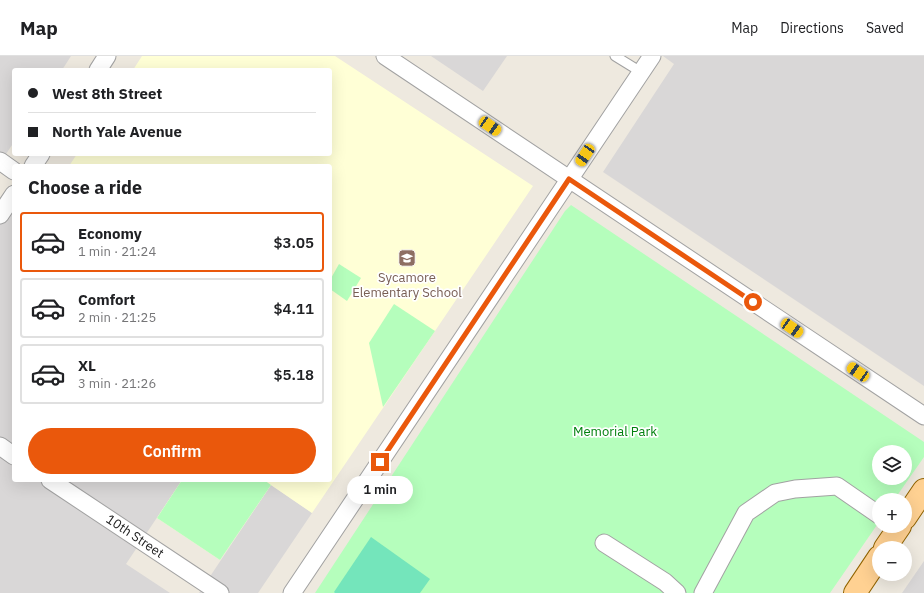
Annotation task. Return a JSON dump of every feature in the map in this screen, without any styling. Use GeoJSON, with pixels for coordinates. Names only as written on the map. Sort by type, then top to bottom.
{"type":"FeatureCollection","features":[{"type":"Feature","properties":{"kind":"main road"},"geometry":{"type":"LineString","coordinates":[[912,507],[924,490]]}},
{"type":"Feature","properties":{"kind":"main road"},"geometry":{"type":"LineString","coordinates":[[855,593],[872,568]]}},
{"type":"Feature","properties":{"kind":"street"},"geometry":{"type":"LineString","coordinates":[[99,68],[107,56]]}},
{"type":"Feature","properties":{"kind":"street"},"geometry":{"type":"LineString","coordinates":[[386,56],[924,416]]}},
{"type":"Feature","properties":{"kind":"street"},"geometry":{"type":"LineString","coordinates":[[292,593],[652,56]]}},
{"type":"Feature","properties":{"kind":"street"},"geometry":{"type":"LineString","coordinates":[[0,161],[12,170]]}},
{"type":"Feature","properties":{"kind":"street"},"geometry":{"type":"LineString","coordinates":[[0,214],[12,197]]}},
{"type":"Feature","properties":{"kind":"street"},"geometry":{"type":"LineString","coordinates":[[0,446],[12,455]]}},
{"type":"Feature","properties":{"kind":"street","name":"10th Street"},"geometry":{"type":"LineString","coordinates":[[53,482],[220,593]]}},
{"type":"Feature","properties":{"kind":"street"},"geometry":{"type":"LineString","coordinates":[[703,593],[746,513],[775,493],[836,486],[872,509]]}},
{"type":"Feature","properties":{"kind":"street"},"geometry":{"type":"LineString","coordinates":[[604,543],[664,582],[677,593]]}},
{"type":"Feature","properties":{"kind":"lane"},"geometry":{"type":"LineString","coordinates":[[615,56],[641,72]]}},
{"type":"Feature","properties":{"kind":"shaded area"},"geometry":{"type":"Polygon","coordinates":[[[0,56],[71,56],[63,68],[12,68],[12,145],[0,163],[0,56]]]}},
{"type":"Feature","properties":{"kind":"shaded area","name":"Sycamore Elementary School"},"geometry":{"type":"Polygon","coordinates":[[[142,56],[335,56],[533,186],[312,513],[271,485],[220,560],[157,518],[181,482],[332,482],[332,164],[70,164],[76,156],[332,156],[332,68],[134,68],[142,56]]]}},
{"type":"Feature","properties":{"kind":"shaded area"},"geometry":{"type":"Polygon","coordinates":[[[431,56],[507,56],[483,91],[431,56]]]}},
{"type":"Feature","properties":{"kind":"shaded area"},"geometry":{"type":"Polygon","coordinates":[[[663,56],[924,56],[924,386],[603,172],[674,64],[663,56]]]}},
{"type":"Feature","properties":{"kind":"shaded area"},"geometry":{"type":"Polygon","coordinates":[[[0,199],[12,207],[12,482],[181,482],[126,564],[170,593],[0,593],[0,199]]]}},
{"type":"Feature","properties":{"kind":"shaded area"},"geometry":{"type":"Polygon","coordinates":[[[271,485],[312,513],[258,593],[199,593],[271,485]]]}},
{"type":"Feature","properties":{"kind":"shaded area"},"geometry":{"type":"Polygon","coordinates":[[[924,561],[924,593],[902,593],[910,581],[912,581],[912,578],[924,561]]]}},
{"type":"Feature","properties":{"kind":"green space","name":"Memorial Park"},"geometry":{"type":"Polygon","coordinates":[[[571,205],[924,442],[924,457],[912,474],[912,445],[872,445],[872,485],[904,485],[899,493],[872,493],[872,532],[830,593],[315,593],[565,211],[571,205]]]}},
{"type":"Feature","properties":{"kind":"green space"},"geometry":{"type":"Polygon","coordinates":[[[339,264],[361,278],[347,301],[332,290],[332,276],[339,264]]]}},
{"type":"Feature","properties":{"kind":"green space"},"geometry":{"type":"Polygon","coordinates":[[[394,304],[435,331],[383,407],[369,343],[394,304]]]}},
{"type":"Feature","properties":{"kind":"green space"},"geometry":{"type":"Polygon","coordinates":[[[181,482],[267,482],[271,485],[220,560],[157,518],[181,482]]]}},
{"type":"Feature","properties":{"kind":"green space"},"geometry":{"type":"Polygon","coordinates":[[[371,537],[430,579],[420,593],[334,592],[371,537]]]}},
{"type":"Feature","properties":{"kind":"place","name":"Sycamore Elementary School"},"geometry":{"type":"Point","coordinates":[407,258]}},
{"type":"Feature","properties":{"kind":"route"},"geometry":{"type":"LineString","coordinates":[[380,462],[569,179],[753,302]]}}]}
